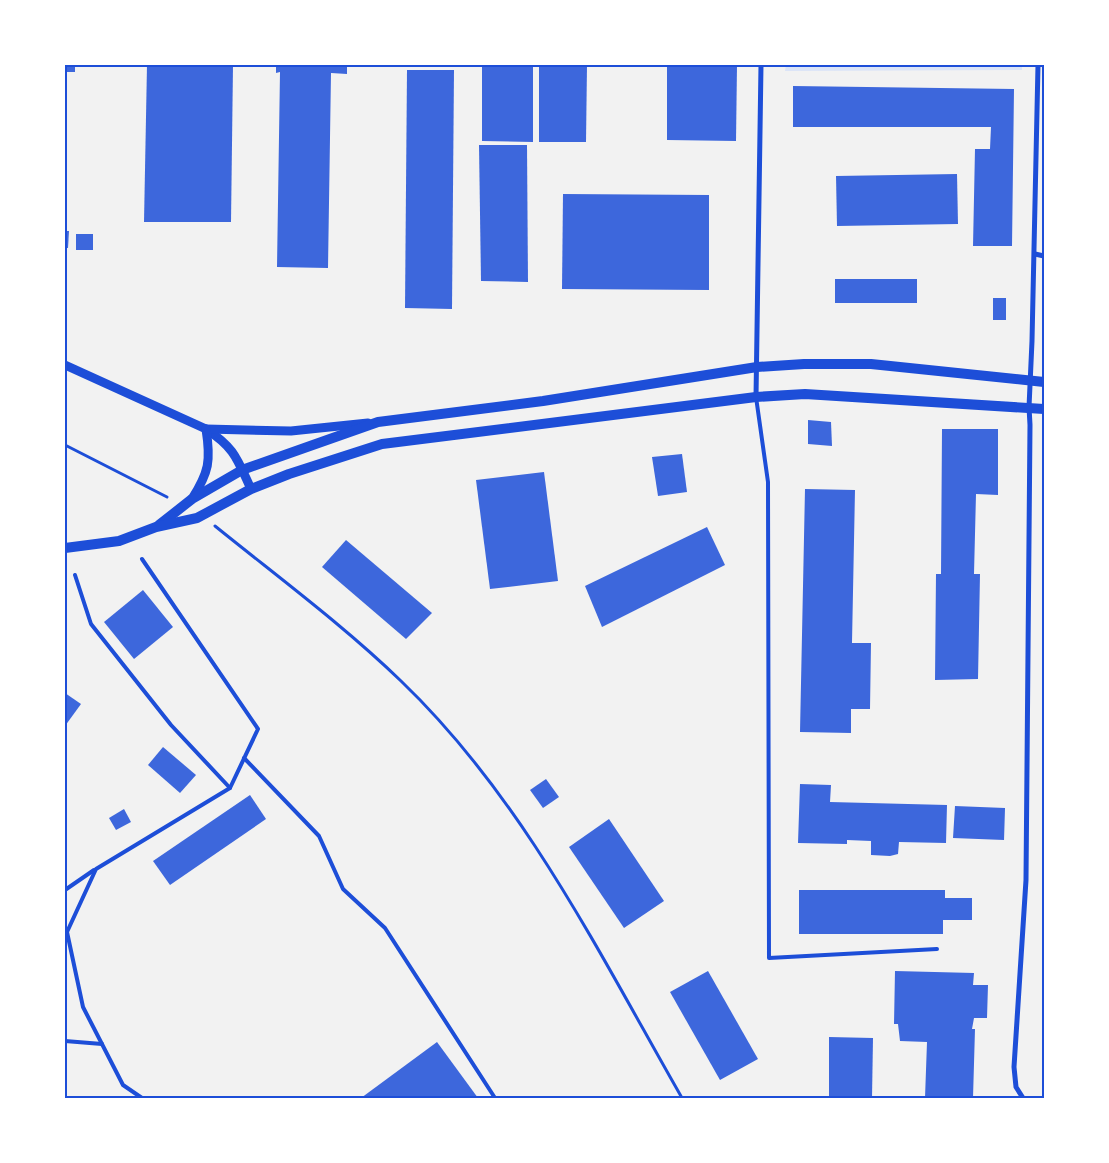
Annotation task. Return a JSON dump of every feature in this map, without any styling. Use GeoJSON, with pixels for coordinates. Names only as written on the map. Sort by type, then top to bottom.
{"type":"FeatureCollection","features":[{"type":"Feature","properties":{"kind":"main road"},"geometry":{"type":"LineString","coordinates":[[156,527],[188,502],[242,470],[378,422],[543,401],[757,367],[804,364],[871,364],[1044,382]]}},
{"type":"Feature","properties":{"kind":"main road"},"geometry":{"type":"LineString","coordinates":[[65,548],[119,541],[156,527],[199,516],[251,490],[314,464],[382,444],[756,397],[805,394],[1044,409]]}},
{"type":"Feature","properties":{"kind":"street"},"geometry":{"type":"LineString","coordinates":[[756,397],[761,65]]}},
{"type":"Feature","properties":{"kind":"street"},"geometry":{"type":"LineString","coordinates":[[1023,1098],[1016,1087],[1014,1067],[1026,880],[1030,425],[1028,407],[1035,254],[1038,65]]}},
{"type":"Feature","properties":{"kind":"street"},"geometry":{"type":"LineString","coordinates":[[1035,254],[1044,256]]}},
{"type":"Feature","properties":{"kind":"street"},"geometry":{"type":"LineString","coordinates":[[65,366],[206,429],[225,442],[242,470],[251,490]]}},
{"type":"Feature","properties":{"kind":"street"},"geometry":{"type":"LineString","coordinates":[[206,429],[292,430],[378,422]]}},
{"type":"Feature","properties":{"kind":"street"},"geometry":{"type":"LineString","coordinates":[[188,502],[205,479],[209,464],[206,429]]}},
{"type":"Feature","properties":{"kind":"lane"},"geometry":{"type":"LineString","coordinates":[[756,397],[768,482],[769,958],[937,949]]}},
{"type":"Feature","properties":{"kind":"lane"},"geometry":{"type":"LineString","coordinates":[[65,890],[96,869],[230,788],[258,729],[142,559]]}},
{"type":"Feature","properties":{"kind":"lane"},"geometry":{"type":"LineString","coordinates":[[75,575],[91,624],[171,725],[230,788]]}},
{"type":"Feature","properties":{"kind":"lane"},"geometry":{"type":"LineString","coordinates":[[244,758],[319,836],[343,889],[385,928],[495,1098]]}},
{"type":"Feature","properties":{"kind":"lane"},"geometry":{"type":"LineString","coordinates":[[96,869],[67,932],[83,1007],[123,1085],[142,1098]]}},
{"type":"Feature","properties":{"kind":"lane"},"geometry":{"type":"LineString","coordinates":[[65,1041],[102,1044]]}},
{"type":"Feature","properties":{"kind":"path"},"geometry":{"type":"LineString","coordinates":[[65,445],[188,502]]}},
{"type":"Feature","properties":{"kind":"path"},"geometry":{"type":"LineString","coordinates":[[199,516],[210,522],[350,635],[402,681],[454,738],[497,791],[562,888],[682,1098]]}},
{"type":"Feature","properties":{"kind":"shaded area"},"geometry":{"type":"Polygon","coordinates":[[[786,65],[1022,65],[1022,70],[785,71],[786,65]]]}},
{"type":"Feature","properties":{"kind":"building"},"geometry":{"type":"Polygon","coordinates":[[[65,65],[75,65],[75,72],[65,72],[65,65]]]}},
{"type":"Feature","properties":{"kind":"building"},"geometry":{"type":"Polygon","coordinates":[[[147,65],[233,65],[231,222],[144,222],[147,65]]]}},
{"type":"Feature","properties":{"kind":"building"},"geometry":{"type":"Polygon","coordinates":[[[276,65],[347,65],[347,74],[331,73],[328,268],[277,267],[280,72],[276,73],[276,65]]]}},
{"type":"Feature","properties":{"kind":"building"},"geometry":{"type":"Polygon","coordinates":[[[482,65],[533,65],[533,142],[482,141],[482,65]]]}},
{"type":"Feature","properties":{"kind":"building"},"geometry":{"type":"Polygon","coordinates":[[[539,65],[587,65],[586,142],[539,142],[539,65]]]}},
{"type":"Feature","properties":{"kind":"building"},"geometry":{"type":"Polygon","coordinates":[[[667,65],[737,65],[736,141],[667,140],[667,65]]]}},
{"type":"Feature","properties":{"kind":"building"},"geometry":{"type":"Polygon","coordinates":[[[407,70],[454,70],[452,309],[405,308],[407,70]]]}},
{"type":"Feature","properties":{"kind":"building"},"geometry":{"type":"Polygon","coordinates":[[[793,86],[1014,89],[1012,246],[973,246],[975,149],[990,149],[991,127],[793,127],[793,86]]]}},
{"type":"Feature","properties":{"kind":"building"},"geometry":{"type":"Polygon","coordinates":[[[479,145],[527,145],[528,282],[481,281],[479,145]]]}},
{"type":"Feature","properties":{"kind":"building"},"geometry":{"type":"Polygon","coordinates":[[[957,174],[958,224],[837,226],[836,176],[957,174]]]}},
{"type":"Feature","properties":{"kind":"building"},"geometry":{"type":"Polygon","coordinates":[[[563,194],[709,195],[709,290],[562,289],[563,194]]]}},
{"type":"Feature","properties":{"kind":"building"},"geometry":{"type":"Polygon","coordinates":[[[65,231],[69,231],[68,248],[65,248],[65,231]]]}},
{"type":"Feature","properties":{"kind":"building"},"geometry":{"type":"Polygon","coordinates":[[[76,234],[93,234],[93,250],[76,250],[76,234]]]}},
{"type":"Feature","properties":{"kind":"building"},"geometry":{"type":"Polygon","coordinates":[[[835,279],[917,279],[917,303],[835,303],[835,279]]]}},
{"type":"Feature","properties":{"kind":"building"},"geometry":{"type":"Polygon","coordinates":[[[993,298],[1006,298],[1006,320],[993,320],[993,298]]]}},
{"type":"Feature","properties":{"kind":"building"},"geometry":{"type":"Polygon","coordinates":[[[808,420],[831,422],[832,446],[808,444],[808,420]]]}},
{"type":"Feature","properties":{"kind":"building"},"geometry":{"type":"Polygon","coordinates":[[[942,429],[998,429],[998,495],[976,494],[974,574],[980,574],[978,679],[935,680],[936,574],[941,574],[942,429]]]}},
{"type":"Feature","properties":{"kind":"building"},"geometry":{"type":"Polygon","coordinates":[[[682,454],[687,492],[658,496],[652,457],[682,454]]]}},
{"type":"Feature","properties":{"kind":"building"},"geometry":{"type":"Polygon","coordinates":[[[544,472],[558,581],[490,589],[476,480],[544,472]]]}},
{"type":"Feature","properties":{"kind":"building"},"geometry":{"type":"Polygon","coordinates":[[[805,489],[855,490],[852,643],[871,643],[870,709],[851,709],[851,733],[800,732],[805,489]]]}},
{"type":"Feature","properties":{"kind":"building"},"geometry":{"type":"Polygon","coordinates":[[[707,527],[725,565],[602,627],[585,586],[707,527]]]}},
{"type":"Feature","properties":{"kind":"building"},"geometry":{"type":"Polygon","coordinates":[[[346,540],[432,613],[406,639],[322,567],[346,540]]]}},
{"type":"Feature","properties":{"kind":"building"},"geometry":{"type":"Polygon","coordinates":[[[143,590],[173,627],[134,659],[104,622],[143,590]]]}},
{"type":"Feature","properties":{"kind":"building"},"geometry":{"type":"Polygon","coordinates":[[[65,693],[81,704],[65,726],[65,693]]]}},
{"type":"Feature","properties":{"kind":"building"},"geometry":{"type":"Polygon","coordinates":[[[163,747],[196,775],[180,793],[148,765],[163,747]]]}},
{"type":"Feature","properties":{"kind":"building"},"geometry":{"type":"Polygon","coordinates":[[[546,779],[559,797],[543,808],[530,790],[546,779]]]}},
{"type":"Feature","properties":{"kind":"building"},"geometry":{"type":"Polygon","coordinates":[[[800,784],[831,785],[830,802],[947,805],[946,843],[899,842],[898,854],[890,856],[871,855],[871,841],[847,840],[847,844],[798,843],[800,784]]]}},
{"type":"Feature","properties":{"kind":"building"},"geometry":{"type":"Polygon","coordinates":[[[250,795],[266,819],[170,885],[153,861],[250,795]]]}},
{"type":"Feature","properties":{"kind":"building"},"geometry":{"type":"Polygon","coordinates":[[[955,806],[1005,808],[1004,840],[953,838],[955,806]]]}},
{"type":"Feature","properties":{"kind":"building"},"geometry":{"type":"Polygon","coordinates":[[[124,809],[131,822],[116,830],[109,818],[124,809]]]}},
{"type":"Feature","properties":{"kind":"building"},"geometry":{"type":"Polygon","coordinates":[[[609,819],[664,901],[624,928],[569,847],[609,819]]]}},
{"type":"Feature","properties":{"kind":"building"},"geometry":{"type":"Polygon","coordinates":[[[799,890],[945,890],[945,898],[972,898],[972,920],[943,920],[943,934],[799,934],[799,890]]]}},
{"type":"Feature","properties":{"kind":"building"},"geometry":{"type":"Polygon","coordinates":[[[708,971],[758,1059],[720,1080],[670,992],[708,971]]]}},
{"type":"Feature","properties":{"kind":"building"},"geometry":{"type":"Polygon","coordinates":[[[895,971],[974,973],[973,985],[988,985],[987,1018],[974,1018],[972,1029],[975,1029],[973,1098],[925,1098],[927,1042],[900,1041],[898,1024],[894,1024],[895,971]]]}},
{"type":"Feature","properties":{"kind":"building"},"geometry":{"type":"Polygon","coordinates":[[[829,1037],[873,1038],[872,1098],[829,1098],[829,1037]]]}},
{"type":"Feature","properties":{"kind":"building"},"geometry":{"type":"Polygon","coordinates":[[[437,1042],[478,1098],[361,1098],[437,1042]]]}}]}
